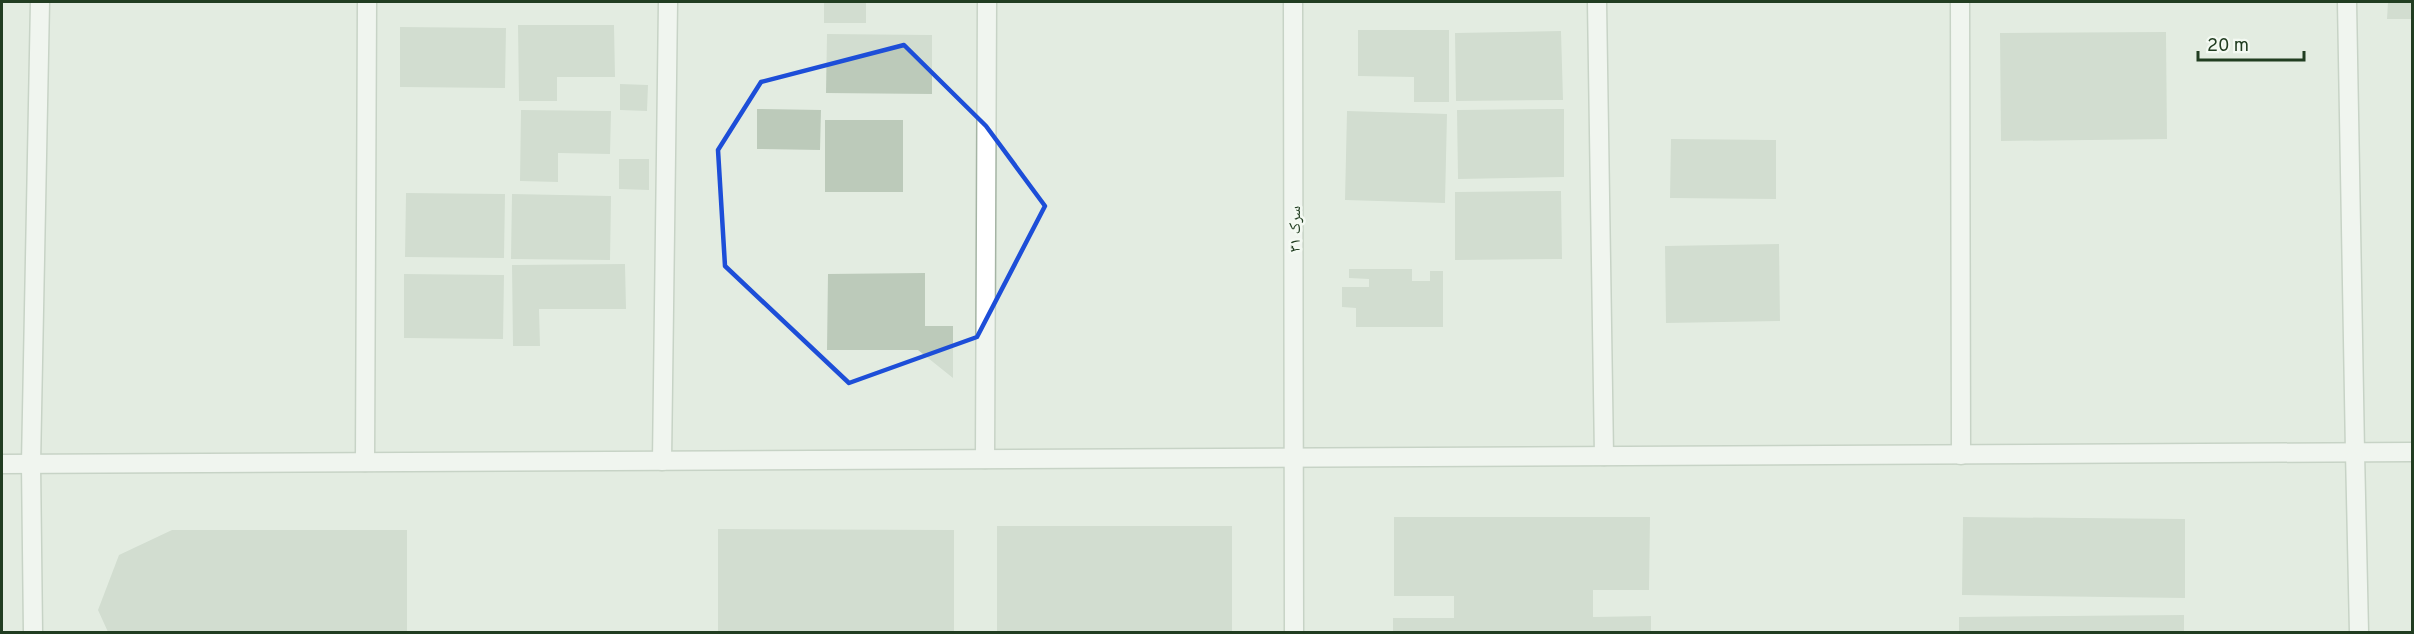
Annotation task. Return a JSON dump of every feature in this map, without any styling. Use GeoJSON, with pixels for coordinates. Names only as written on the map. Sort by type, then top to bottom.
{"type":"FeatureCollection","features":[{"type":"Feature","properties":{"kind":"street"},"geometry":{"type":"LineString","coordinates":[[33,633],[31,464],[40,2]]}},
{"type":"Feature","properties":{"kind":"street"},"geometry":{"type":"LineString","coordinates":[[365,462],[366,2]]}},
{"type":"Feature","properties":{"kind":"street"},"geometry":{"type":"LineString","coordinates":[[662,461],[668,2]]}},
{"type":"Feature","properties":{"kind":"street"},"geometry":{"type":"LineString","coordinates":[[985,459],[987,2]]}},
{"type":"Feature","properties":{"kind":"street","name":"سرک ۳۱"},"geometry":{"type":"LineString","coordinates":[[1293,2],[1294,633]]}},
{"type":"Feature","properties":{"kind":"street"},"geometry":{"type":"LineString","coordinates":[[1597,2],[1604,456]]}},
{"type":"Feature","properties":{"kind":"street"},"geometry":{"type":"LineString","coordinates":[[1960,2],[1961,455]]}},
{"type":"Feature","properties":{"kind":"street"},"geometry":{"type":"LineString","coordinates":[[2347,2],[2359,633]]}},
{"type":"Feature","properties":{"kind":"street"},"geometry":{"type":"LineString","coordinates":[[2,464],[2412,452]]}},
{"type":"Feature","properties":{"kind":"highlighted area"},"geometry":{"type":"Polygon","coordinates":[[[904,45],[986,126],[1045,206],[977,337],[849,383],[725,266],[718,150],[761,82],[904,45]]]}},
{"type":"Feature","properties":{"kind":"building"},"geometry":{"type":"Polygon","coordinates":[[[824,2],[866,2],[866,23],[824,23],[824,2]]]}},
{"type":"Feature","properties":{"kind":"building"},"geometry":{"type":"Polygon","coordinates":[[[2388,2],[2412,2],[2412,19],[2387,19],[2388,2]]]}},
{"type":"Feature","properties":{"kind":"building"},"geometry":{"type":"Polygon","coordinates":[[[518,25],[614,25],[615,77],[557,77],[557,101],[519,101],[518,25]]]}},
{"type":"Feature","properties":{"kind":"building"},"geometry":{"type":"Polygon","coordinates":[[[400,27],[506,28],[505,88],[400,87],[400,27]]]}},
{"type":"Feature","properties":{"kind":"building"},"geometry":{"type":"Polygon","coordinates":[[[1358,30],[1449,30],[1449,102],[1414,102],[1414,77],[1358,76],[1358,30]]]}},
{"type":"Feature","properties":{"kind":"building"},"geometry":{"type":"Polygon","coordinates":[[[1561,31],[1563,100],[1456,101],[1455,33],[1561,31]]]}},
{"type":"Feature","properties":{"kind":"building"},"geometry":{"type":"Polygon","coordinates":[[[2166,32],[2167,139],[2001,141],[2000,33],[2166,32]]]}},
{"type":"Feature","properties":{"kind":"building"},"geometry":{"type":"Polygon","coordinates":[[[827,34],[932,35],[932,94],[826,93],[827,34]]]}},
{"type":"Feature","properties":{"kind":"building"},"geometry":{"type":"Polygon","coordinates":[[[620,84],[648,85],[647,111],[620,110],[620,84]]]}},
{"type":"Feature","properties":{"kind":"building"},"geometry":{"type":"Polygon","coordinates":[[[757,109],[821,110],[820,150],[757,149],[757,109]]]}},
{"type":"Feature","properties":{"kind":"building"},"geometry":{"type":"Polygon","coordinates":[[[1564,109],[1564,177],[1458,179],[1457,110],[1564,109]]]}},
{"type":"Feature","properties":{"kind":"building"},"geometry":{"type":"Polygon","coordinates":[[[521,110],[611,111],[610,154],[558,153],[558,182],[520,181],[521,110]]]}},
{"type":"Feature","properties":{"kind":"building"},"geometry":{"type":"Polygon","coordinates":[[[1347,111],[1447,114],[1445,203],[1345,200],[1347,111]]]}},
{"type":"Feature","properties":{"kind":"building"},"geometry":{"type":"Polygon","coordinates":[[[825,120],[903,120],[903,192],[825,192],[825,120]]]}},
{"type":"Feature","properties":{"kind":"building"},"geometry":{"type":"Polygon","coordinates":[[[1671,139],[1776,140],[1776,199],[1670,198],[1671,139]]]}},
{"type":"Feature","properties":{"kind":"building"},"geometry":{"type":"Polygon","coordinates":[[[619,159],[649,159],[649,190],[619,189],[619,159]]]}},
{"type":"Feature","properties":{"kind":"building"},"geometry":{"type":"Polygon","coordinates":[[[1561,191],[1562,259],[1455,260],[1455,192],[1561,191]]]}},
{"type":"Feature","properties":{"kind":"building"},"geometry":{"type":"Polygon","coordinates":[[[406,193],[505,194],[504,258],[405,257],[406,193]]]}},
{"type":"Feature","properties":{"kind":"building"},"geometry":{"type":"Polygon","coordinates":[[[512,194],[611,196],[610,260],[511,259],[512,194]]]}},
{"type":"Feature","properties":{"kind":"building"},"geometry":{"type":"Polygon","coordinates":[[[1779,244],[1780,321],[1666,323],[1665,246],[1779,244]]]}},
{"type":"Feature","properties":{"kind":"building"},"geometry":{"type":"Polygon","coordinates":[[[625,264],[626,309],[539,309],[540,346],[513,346],[512,265],[625,264]]]}},
{"type":"Feature","properties":{"kind":"building"},"geometry":{"type":"Polygon","coordinates":[[[1349,269],[1412,269],[1412,281],[1430,281],[1430,271],[1443,271],[1443,327],[1356,327],[1356,308],[1342,307],[1342,287],[1369,287],[1369,279],[1349,278],[1349,269]]]}},
{"type":"Feature","properties":{"kind":"building"},"geometry":{"type":"Polygon","coordinates":[[[925,273],[925,326],[953,326],[953,378],[918,350],[827,350],[828,274],[925,273]]]}},
{"type":"Feature","properties":{"kind":"building"},"geometry":{"type":"Polygon","coordinates":[[[404,274],[504,275],[503,339],[404,338],[404,274]]]}},
{"type":"Feature","properties":{"kind":"building"},"geometry":{"type":"Polygon","coordinates":[[[1394,517],[1650,517],[1649,590],[1593,590],[1593,617],[1651,616],[1651,632],[1393,632],[1393,618],[1454,618],[1454,596],[1394,596],[1394,517]]]}},
{"type":"Feature","properties":{"kind":"building"},"geometry":{"type":"Polygon","coordinates":[[[1963,517],[2185,519],[2185,598],[1962,595],[1963,517]]]}},
{"type":"Feature","properties":{"kind":"building"},"geometry":{"type":"Polygon","coordinates":[[[997,526],[1232,526],[1232,632],[997,632],[997,526]]]}},
{"type":"Feature","properties":{"kind":"building"},"geometry":{"type":"Polygon","coordinates":[[[718,529],[954,530],[954,632],[718,632],[718,529]]]}},
{"type":"Feature","properties":{"kind":"building"},"geometry":{"type":"Polygon","coordinates":[[[172,530],[407,530],[407,632],[108,632],[98,610],[119,555],[172,530]]]}},
{"type":"Feature","properties":{"kind":"building"},"geometry":{"type":"Polygon","coordinates":[[[2184,615],[2184,632],[1959,632],[1959,617],[2184,615]]]}}]}
